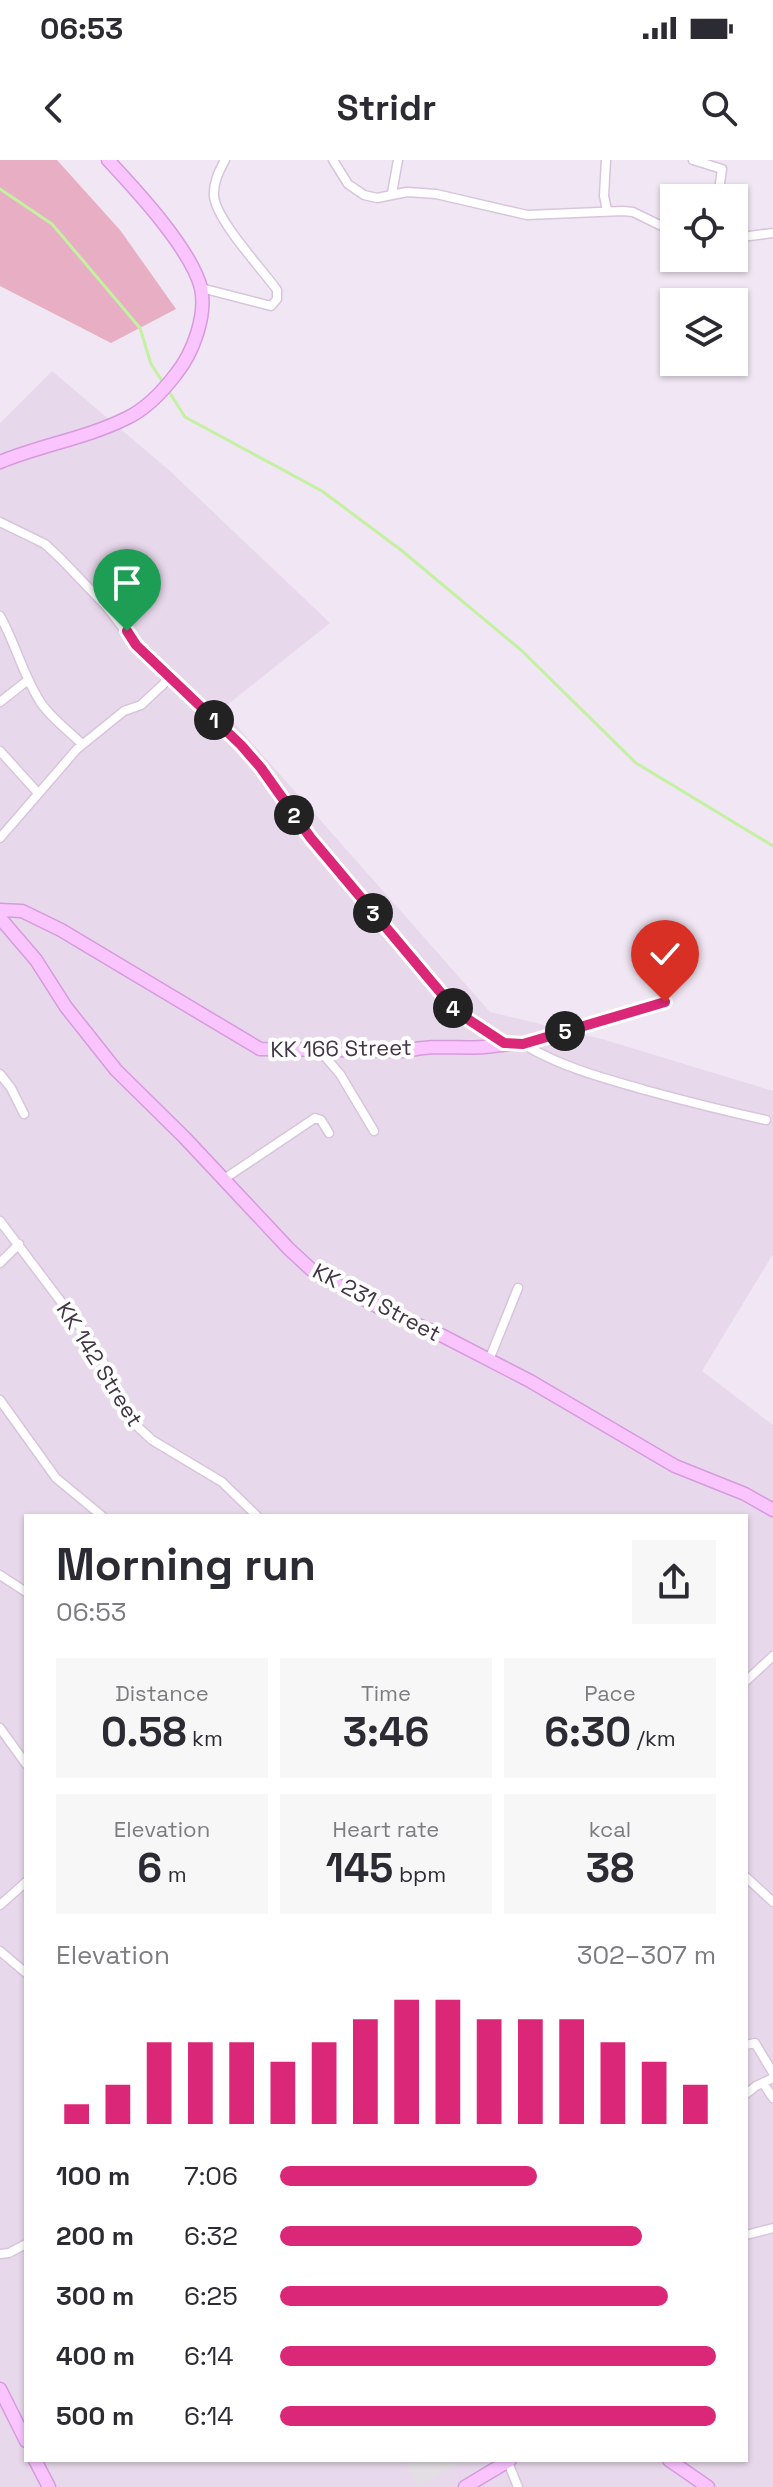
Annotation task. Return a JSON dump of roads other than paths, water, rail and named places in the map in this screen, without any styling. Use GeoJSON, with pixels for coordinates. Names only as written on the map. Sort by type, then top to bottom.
{"type":"FeatureCollection","features":[{"type":"Feature","properties":{"kind":"street"},"geometry":{"type":"LineString","coordinates":[[0,462],[33,448],[129,418],[147,405],[185,363],[199,324],[201,288],[191,267],[171,235],[108,160]]}},
{"type":"Feature","properties":{"kind":"street"},"geometry":{"type":"LineString","coordinates":[[201,288],[271,306],[277,299],[277,290],[222,217],[214,198],[215,183],[225,160]]}},
{"type":"Feature","properties":{"kind":"street"},"geometry":{"type":"LineString","coordinates":[[333,160],[348,184],[364,195],[377,198],[392,193],[436,194],[527,215],[607,210],[633,212],[660,225]]}},
{"type":"Feature","properties":{"kind":"street"},"geometry":{"type":"LineString","coordinates":[[392,193],[398,160]]}},
{"type":"Feature","properties":{"kind":"street"},"geometry":{"type":"LineString","coordinates":[[606,160],[604,196],[607,210]]}},
{"type":"Feature","properties":{"kind":"street"},"geometry":{"type":"LineString","coordinates":[[693,160],[722,169],[720,184]]}},
{"type":"Feature","properties":{"kind":"street"},"geometry":{"type":"LineString","coordinates":[[748,236],[773,233]]}},
{"type":"Feature","properties":{"kind":"street"},"geometry":{"type":"LineString","coordinates":[[0,522],[45,544],[107,607],[136,645],[241,745],[310,837],[447,1001],[468,1022],[504,1043]]}},
{"type":"Feature","properties":{"kind":"street"},"geometry":{"type":"LineString","coordinates":[[0,616],[42,706],[82,744]]}},
{"type":"Feature","properties":{"kind":"street"},"geometry":{"type":"LineString","coordinates":[[0,838],[82,744],[124,711],[141,705],[170,678]]}},
{"type":"Feature","properties":{"kind":"street"},"geometry":{"type":"LineString","coordinates":[[0,702],[28,680]]}},
{"type":"Feature","properties":{"kind":"street"},"geometry":{"type":"LineString","coordinates":[[0,751],[38,793]]}},
{"type":"Feature","properties":{"kind":"street","name":"KK 166 Street"},"geometry":{"type":"LineString","coordinates":[[0,910],[22,911],[61,930],[260,1049],[407,1051],[425,1046],[523,1044],[665,1002]]}},
{"type":"Feature","properties":{"kind":"street","name":"KK 231 Street"},"geometry":{"type":"LineString","coordinates":[[0,918],[36,960],[66,1007],[116,1070],[315,1273],[530,1381],[675,1466],[745,1494],[773,1510]]}},
{"type":"Feature","properties":{"kind":"street"},"geometry":{"type":"LineString","coordinates":[[523,1044],[585,1073],[710,1108],[766,1120]]}},
{"type":"Feature","properties":{"kind":"street"},"geometry":{"type":"LineString","coordinates":[[320,1051],[340,1074],[374,1131]]}},
{"type":"Feature","properties":{"kind":"street"},"geometry":{"type":"LineString","coordinates":[[0,1074],[20,1102],[24,1114]]}},
{"type":"Feature","properties":{"kind":"street"},"geometry":{"type":"LineString","coordinates":[[224,1179],[315,1118],[321,1120],[329,1133]]}},
{"type":"Feature","properties":{"kind":"street","name":"KK 142 Street"},"geometry":{"type":"LineString","coordinates":[[0,1221],[90,1340],[138,1427],[152,1440],[222,1482],[255,1514]]}},
{"type":"Feature","properties":{"kind":"street"},"geometry":{"type":"LineString","coordinates":[[0,1263],[19,1244]]}},
{"type":"Feature","properties":{"kind":"street"},"geometry":{"type":"LineString","coordinates":[[489,1360],[518,1288]]}},
{"type":"Feature","properties":{"kind":"street"},"geometry":{"type":"LineString","coordinates":[[0,1400],[56,1478],[100,1514]]}},
{"type":"Feature","properties":{"kind":"street"},"geometry":{"type":"LineString","coordinates":[[0,1575],[24,1591]]}},
{"type":"Feature","properties":{"kind":"street"},"geometry":{"type":"LineString","coordinates":[[748,1679],[773,1656]]}},
{"type":"Feature","properties":{"kind":"street"},"geometry":{"type":"LineString","coordinates":[[1,1733],[24,1762]]}},
{"type":"Feature","properties":{"kind":"street"},"geometry":{"type":"LineString","coordinates":[[748,1879],[773,1902]]}},
{"type":"Feature","properties":{"kind":"street"},"geometry":{"type":"LineString","coordinates":[[0,1905],[24,1884]]}},
{"type":"Feature","properties":{"kind":"street"},"geometry":{"type":"LineString","coordinates":[[0,1951],[24,1971]]}},
{"type":"Feature","properties":{"kind":"street"},"geometry":{"type":"LineString","coordinates":[[748,2045],[755,2043],[773,2076],[748,2093]]}},
{"type":"Feature","properties":{"kind":"street"},"geometry":{"type":"LineString","coordinates":[[763,2083],[773,2098]]}},
{"type":"Feature","properties":{"kind":"street"},"geometry":{"type":"LineString","coordinates":[[748,2234],[773,2228]]}},
{"type":"Feature","properties":{"kind":"street"},"geometry":{"type":"LineString","coordinates":[[0,2254],[24,2245]]}},
{"type":"Feature","properties":{"kind":"street"},"geometry":{"type":"LineString","coordinates":[[0,2389],[24,2437]]}},
{"type":"Feature","properties":{"kind":"street"},"geometry":{"type":"LineString","coordinates":[[36,2462],[49,2487]]}},
{"type":"Feature","properties":{"kind":"street"},"geometry":{"type":"LineString","coordinates":[[465,2487],[505,2462]]}},
{"type":"Feature","properties":{"kind":"street"},"geometry":{"type":"LineString","coordinates":[[509,2462],[518,2487]]}},
{"type":"Feature","properties":{"kind":"street"},"geometry":{"type":"LineString","coordinates":[[672,2462],[708,2487]]}},
{"type":"Feature","properties":{"kind":"waterway"},"geometry":{"type":"LineString","coordinates":[[0,189],[52,224],[140,328],[151,364],[164,384]]}},
{"type":"Feature","properties":{"kind":"waterway"},"geometry":{"type":"LineString","coordinates":[[168,390],[185,417],[322,491],[401,550],[521,650],[636,763],[773,846]]}}]}
